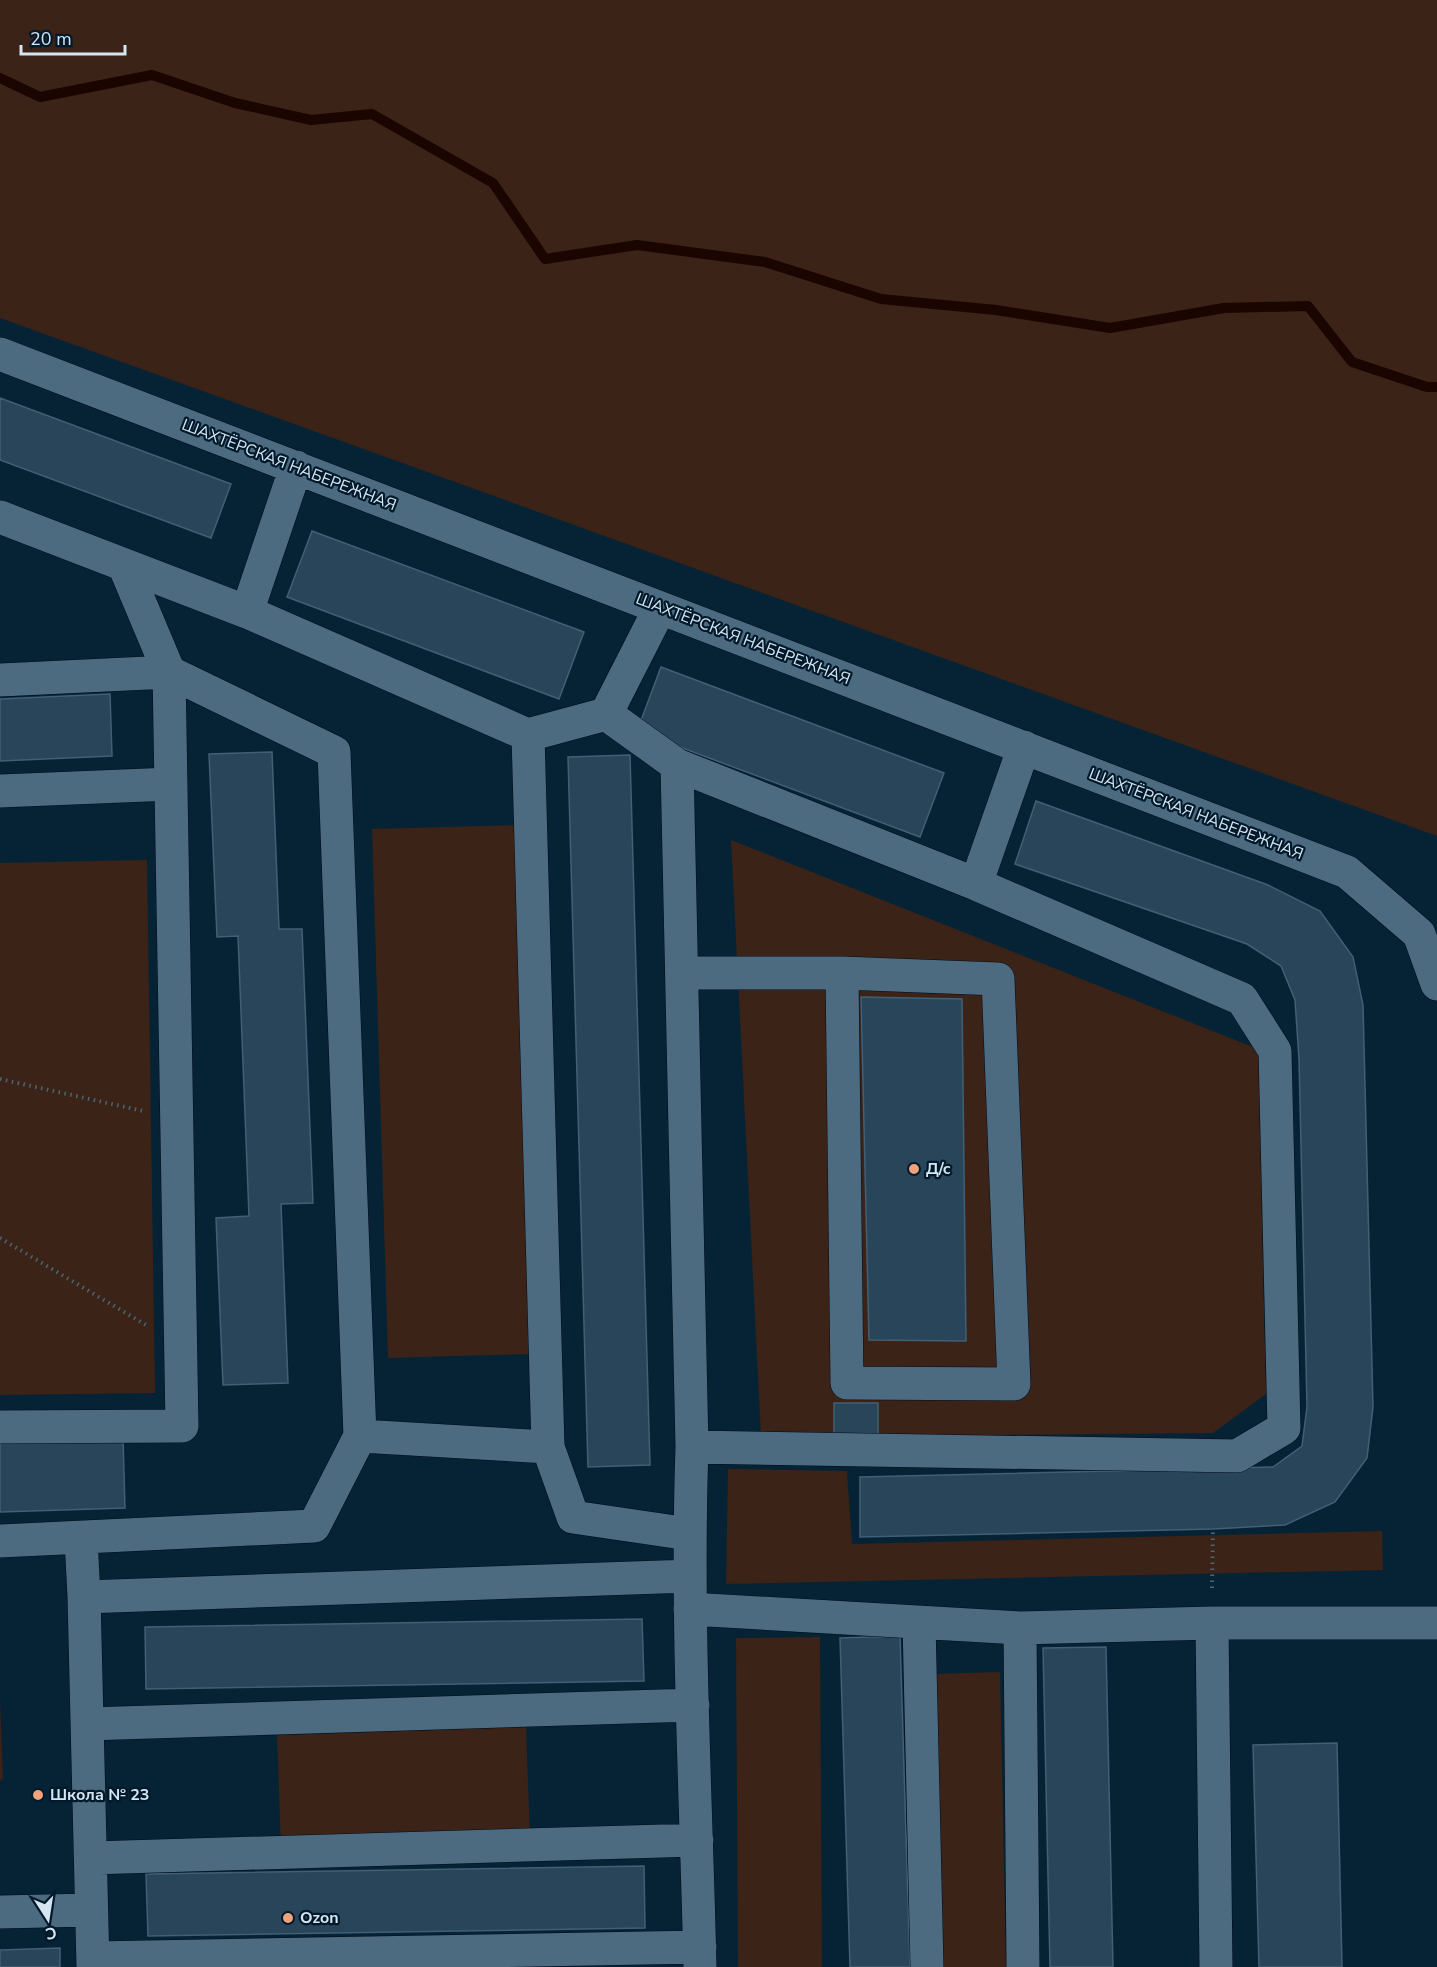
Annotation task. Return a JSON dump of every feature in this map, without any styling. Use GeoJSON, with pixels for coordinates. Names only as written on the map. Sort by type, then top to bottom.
{"type":"FeatureCollection","features":[{"type":"Feature","properties":{"kind":"street","name":"ШАХТЁРСКАЯ НАБЕРЕЖНАЯ"},"geometry":{"type":"LineString","coordinates":[[0,354],[1347,872],[1419,934],[1437,984]]}},
{"type":"Feature","properties":{"kind":"street"},"geometry":{"type":"LineString","coordinates":[[247,612],[296,467]]}},
{"type":"Feature","properties":{"kind":"street"},"geometry":{"type":"LineString","coordinates":[[0,517],[247,612],[528,735],[606,714],[660,608]]}},
{"type":"Feature","properties":{"kind":"street"},"geometry":{"type":"LineString","coordinates":[[0,1427],[182,1426],[169,672],[124,565]]}},
{"type":"Feature","properties":{"kind":"street"},"geometry":{"type":"LineString","coordinates":[[0,680],[169,672],[334,752],[360,1436],[314,1526],[0,1541]]}},
{"type":"Feature","properties":{"kind":"street"},"geometry":{"type":"LineString","coordinates":[[606,714],[677,765],[976,884],[1242,999],[1275,1051],[1284,1428],[1237,1456],[692,1447]]}},
{"type":"Feature","properties":{"kind":"street"},"geometry":{"type":"LineString","coordinates":[[528,735],[548,1447],[573,1517],[689,1534]]}},
{"type":"Feature","properties":{"kind":"street"},"geometry":{"type":"LineString","coordinates":[[976,884],[1024,747]]}},
{"type":"Feature","properties":{"kind":"street"},"geometry":{"type":"LineString","coordinates":[[81,1538],[93,1963],[700,1957],[690,1609],[689,1534],[692,1447],[677,765]]}},
{"type":"Feature","properties":{"kind":"street"},"geometry":{"type":"LineString","coordinates":[[0,791],[171,784]]}},
{"type":"Feature","properties":{"kind":"street"},"geometry":{"type":"LineString","coordinates":[[683,973],[842,973],[998,979],[1014,1384],[847,1383],[842,973]]}},
{"type":"Feature","properties":{"kind":"street"},"geometry":{"type":"LineString","coordinates":[[360,1436],[548,1447]]}},
{"type":"Feature","properties":{"kind":"street"},"geometry":{"type":"LineString","coordinates":[[84,1597],[690,1576]]}},
{"type":"Feature","properties":{"kind":"street"},"geometry":{"type":"LineString","coordinates":[[690,1609],[1020,1628],[1212,1623],[1437,1623]]}},
{"type":"Feature","properties":{"kind":"street"},"geometry":{"type":"LineString","coordinates":[[919,1623],[927,1967]]}},
{"type":"Feature","properties":{"kind":"street"},"geometry":{"type":"LineString","coordinates":[[1212,1623],[1216,1967]]}},
{"type":"Feature","properties":{"kind":"street"},"geometry":{"type":"LineString","coordinates":[[1020,1628],[1023,1967]]}},
{"type":"Feature","properties":{"kind":"street"},"geometry":{"type":"LineString","coordinates":[[87,1724],[693,1705]]}},
{"type":"Feature","properties":{"kind":"street"},"geometry":{"type":"LineString","coordinates":[[91,1858],[697,1840]]}},
{"type":"Feature","properties":{"kind":"street"},"geometry":{"type":"LineString","coordinates":[[0,1912],[91,1910]]}},
{"type":"Feature","properties":{"kind":"path"},"geometry":{"type":"LineString","coordinates":[[0,1079],[177,1119]]}},
{"type":"Feature","properties":{"kind":"path"},"geometry":{"type":"LineString","coordinates":[[0,1238],[180,1345]]}},
{"type":"Feature","properties":{"kind":"path"},"geometry":{"type":"LineString","coordinates":[[1212,1623],[1213,1529]]}},
{"type":"Feature","properties":{"kind":"shaded area"},"geometry":{"type":"Polygon","coordinates":[[[0,0],[1437,0],[1437,836],[0,318],[0,0]]]}},
{"type":"Feature","properties":{"kind":"shaded area"},"geometry":{"type":"Polygon","coordinates":[[[515,825],[531,1354],[388,1358],[372,829],[515,825]]]}},
{"type":"Feature","properties":{"kind":"shaded area"},"geometry":{"type":"Polygon","coordinates":[[[731,840],[1258,1049],[1266,1394],[1213,1433],[761,1437],[731,840]]]}},
{"type":"Feature","properties":{"kind":"shaded area"},"geometry":{"type":"Polygon","coordinates":[[[147,860],[155,1393],[0,1395],[0,863],[147,860]]]}},
{"type":"Feature","properties":{"kind":"shaded area"},"geometry":{"type":"Polygon","coordinates":[[[728,1469],[847,1471],[852,1544],[1382,1531],[1383,1570],[726,1584],[728,1469]]]}},
{"type":"Feature","properties":{"kind":"shaded area"},"geometry":{"type":"Polygon","coordinates":[[[820,1637],[822,1967],[738,1967],[736,1638],[820,1637]]]}},
{"type":"Feature","properties":{"kind":"shaded area"},"geometry":{"type":"Polygon","coordinates":[[[1000,1672],[1006,1967],[937,1967],[931,1674],[1000,1672]]]}},
{"type":"Feature","properties":{"kind":"shaded area"},"geometry":{"type":"Polygon","coordinates":[[[0,1698],[3,1778],[0,1781],[0,1698]]]}},
{"type":"Feature","properties":{"kind":"shaded area"},"geometry":{"type":"Polygon","coordinates":[[[526,1727],[530,1838],[281,1846],[277,1735],[526,1727]]]}},
{"type":"Feature","properties":{"kind":"building"},"geometry":{"type":"Polygon","coordinates":[[[0,398],[231,484],[211,538],[0,460],[0,398]]]}},
{"type":"Feature","properties":{"kind":"building"},"geometry":{"type":"Polygon","coordinates":[[[312,531],[584,632],[559,699],[287,597],[312,531]]]}},
{"type":"Feature","properties":{"kind":"building"},"geometry":{"type":"Polygon","coordinates":[[[661,667],[944,773],[920,837],[637,731],[661,667]]]}},
{"type":"Feature","properties":{"kind":"building"},"geometry":{"type":"Polygon","coordinates":[[[110,694],[112,756],[0,761],[0,699],[110,694]]]}},
{"type":"Feature","properties":{"kind":"building"},"geometry":{"type":"Polygon","coordinates":[[[272,752],[279,929],[302,929],[313,1203],[281,1204],[288,1383],[223,1385],[216,1218],[249,1216],[238,936],[217,937],[209,754],[272,752]]]}},
{"type":"Feature","properties":{"kind":"building"},"geometry":{"type":"Polygon","coordinates":[[[630,755],[650,1465],[588,1467],[568,757],[630,755]]]}},
{"type":"Feature","properties":{"kind":"building"},"geometry":{"type":"Polygon","coordinates":[[[1036,801],[1268,885],[1320,911],[1353,957],[1363,1005],[1373,1407],[1367,1458],[1335,1502],[1285,1525],[1213,1529],[860,1537],[860,1477],[1273,1467],[1302,1446],[1307,1407],[1299,1059],[1295,1000],[1281,966],[1247,944],[1015,864],[1036,801]]]}},
{"type":"Feature","properties":{"kind":"building","name":"Д/с"},"geometry":{"type":"Polygon","coordinates":[[[861,997],[962,999],[966,1341],[869,1340],[861,997]]]}},
{"type":"Feature","properties":{"kind":"building"},"geometry":{"type":"Polygon","coordinates":[[[834,1403],[878,1403],[878,1442],[834,1442],[834,1403]]]}},
{"type":"Feature","properties":{"kind":"building"},"geometry":{"type":"Polygon","coordinates":[[[123,1437],[125,1508],[0,1512],[0,1441],[123,1437]]]}},
{"type":"Feature","properties":{"kind":"building"},"geometry":{"type":"Polygon","coordinates":[[[642,1619],[644,1681],[146,1689],[145,1627],[642,1619]]]}},
{"type":"Feature","properties":{"kind":"building"},"geometry":{"type":"Polygon","coordinates":[[[900,1636],[910,1967],[850,1967],[840,1638],[900,1636]]]}},
{"type":"Feature","properties":{"kind":"building"},"geometry":{"type":"Polygon","coordinates":[[[1106,1647],[1113,1967],[1050,1967],[1043,1648],[1106,1647]]]}},
{"type":"Feature","properties":{"kind":"building"},"geometry":{"type":"Polygon","coordinates":[[[1337,1743],[1342,1967],[1259,1967],[1253,1745],[1337,1743]]]}},
{"type":"Feature","properties":{"kind":"building"},"geometry":{"type":"Polygon","coordinates":[[[644,1866],[645,1928],[148,1936],[146,1874],[644,1866]]]}},
{"type":"Feature","properties":{"kind":"building"},"geometry":{"type":"Polygon","coordinates":[[[60,1948],[60,1967],[0,1967],[0,1950],[60,1948]]]}},
{"type":"Feature","properties":{"kind":"waterway"},"geometry":{"type":"LineString","coordinates":[[0,78],[40,97],[152,75],[235,103],[311,120],[372,114],[493,183],[545,259],[637,245],[765,262],[881,299],[996,310],[1110,328],[1224,308],[1308,306],[1352,362],[1427,387],[1437,387]]}},
{"type":"Feature","properties":{"kind":"place","name":"Д/с"},"geometry":{"type":"Point","coordinates":[914,1169]}},
{"type":"Feature","properties":{"kind":"place","name":"Школа № 23"},"geometry":{"type":"Point","coordinates":[38,1795]}},
{"type":"Feature","properties":{"kind":"place","name":"Ozon"},"geometry":{"type":"Point","coordinates":[288,1918]}}]}
